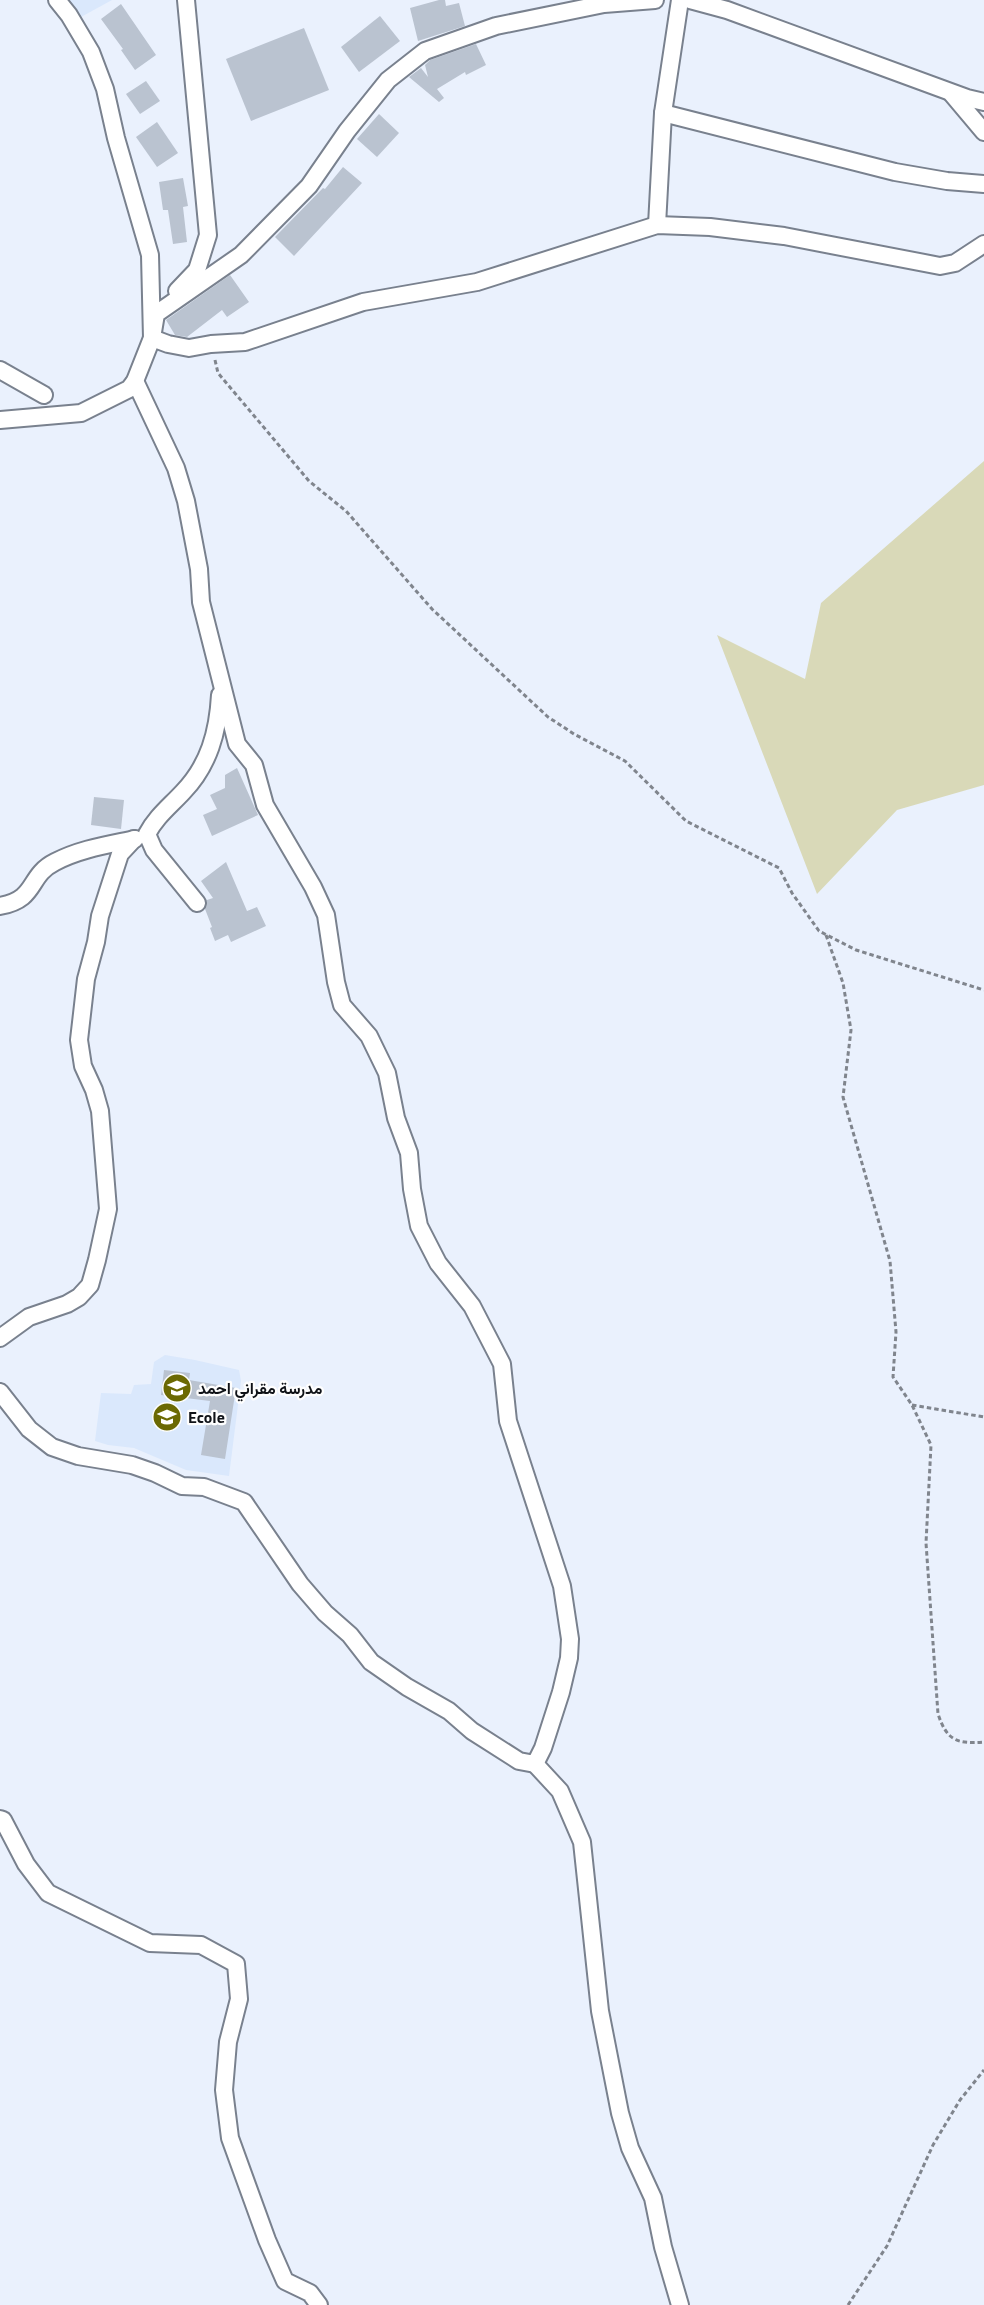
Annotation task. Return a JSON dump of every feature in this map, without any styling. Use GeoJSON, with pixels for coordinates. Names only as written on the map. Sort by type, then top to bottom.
{"type":"FeatureCollection","features":[{"type":"Feature","properties":{"kind":"street"},"geometry":{"type":"LineString","coordinates":[[57,0],[69,15],[91,52],[105,89],[116,138],[150,255],[152,338]]}},
{"type":"Feature","properties":{"kind":"street"},"geometry":{"type":"LineString","coordinates":[[0,420],[81,413],[129,389],[135,381],[152,338],[156,314],[197,270],[208,235],[186,0]]}},
{"type":"Feature","properties":{"kind":"street"},"geometry":{"type":"LineString","coordinates":[[156,314],[241,255],[309,186],[347,131],[388,80],[425,51],[496,26],[604,4],[656,0]]}},
{"type":"Feature","properties":{"kind":"street"},"geometry":{"type":"LineString","coordinates":[[657,225],[663,113],[680,0]]}},
{"type":"Feature","properties":{"kind":"street"},"geometry":{"type":"LineString","coordinates":[[690,0],[721,4],[950,92],[984,102]]}},
{"type":"Feature","properties":{"kind":"street"},"geometry":{"type":"LineString","coordinates":[[950,92],[984,132]]}},
{"type":"Feature","properties":{"kind":"street"},"geometry":{"type":"LineString","coordinates":[[663,113],[895,172],[946,181],[984,184]]}},
{"type":"Feature","properties":{"kind":"street"},"geometry":{"type":"LineString","coordinates":[[152,338],[189,348],[244,342],[363,302],[477,282],[657,225],[710,227],[784,236],[940,266],[955,263],[984,244]]}},
{"type":"Feature","properties":{"kind":"street"},"geometry":{"type":"LineString","coordinates":[[0,370],[44,395]]}},
{"type":"Feature","properties":{"kind":"street"},"geometry":{"type":"LineString","coordinates":[[135,381],[172,458],[186,501],[199,569],[201,602],[237,744],[255,765],[265,805],[313,887],[326,915],[336,982],[342,1005],[369,1036],[387,1073],[396,1118],[409,1153],[412,1190],[419,1226],[438,1263],[472,1306],[502,1364],[508,1421],[562,1586],[570,1639],[569,1658],[561,1692],[543,1748],[535,1764]]}},
{"type":"Feature","properties":{"kind":"street"},"geometry":{"type":"LineString","coordinates":[[0,1338],[29,1317],[67,1304],[79,1297],[90,1285],[108,1209],[100,1111],[94,1090],[83,1066],[79,1040],[86,979],[100,916],[120,854],[140,837],[191,783],[207,760],[218,723],[221,685]]}},
{"type":"Feature","properties":{"kind":"street"},"geometry":{"type":"LineString","coordinates":[[140,837],[154,850],[197,903]]}},
{"type":"Feature","properties":{"kind":"street"},"geometry":{"type":"LineString","coordinates":[[0,906],[11,904],[28,895],[38,876],[53,863],[84,850],[140,837]]}},
{"type":"Feature","properties":{"kind":"street"},"geometry":{"type":"LineString","coordinates":[[0,1392],[29,1429],[52,1447],[78,1456],[132,1465],[182,1486],[204,1486],[244,1502],[300,1584],[325,1613],[350,1635],[371,1662],[407,1688],[449,1711],[472,1731],[519,1761],[535,1764],[560,1791],[582,1842],[600,2011],[620,2113],[630,2148],[653,2198],[663,2247],[681,2305]]}},
{"type":"Feature","properties":{"kind":"street"},"geometry":{"type":"LineString","coordinates":[[0,1819],[3,1820],[26,1864],[48,1893],[150,1943],[201,1945],[236,1964],[238,1999],[228,2042],[224,2090],[230,2138],[267,2240],[285,2281],[310,2293],[319,2305]]}},
{"type":"Feature","properties":{"kind":"path"},"geometry":{"type":"LineString","coordinates":[[211,344],[218,372],[309,481],[346,511],[432,609],[548,717],[574,734],[625,761],[686,821],[778,868],[792,893],[819,931],[856,950],[984,990]]}},
{"type":"Feature","properties":{"kind":"path"},"geometry":{"type":"LineString","coordinates":[[825,934],[843,982],[851,1030],[843,1097],[890,1261],[896,1332],[893,1377],[912,1405],[931,1445],[926,1543],[938,1714],[944,1732],[962,1744],[984,1742]]}},
{"type":"Feature","properties":{"kind":"path"},"geometry":{"type":"LineString","coordinates":[[912,1405],[984,1417]]}},
{"type":"Feature","properties":{"kind":"path"},"geometry":{"type":"LineString","coordinates":[[848,2305],[887,2246],[933,2145],[960,2100],[984,2070]]}},
{"type":"Feature","properties":{"kind":"shaded area"},"geometry":{"type":"Polygon","coordinates":[[[68,0],[112,0],[81,17],[68,0]]]}},
{"type":"Feature","properties":{"kind":"shaded area","name":"Ecole"},"geometry":{"type":"Polygon","coordinates":[[[165,1355],[239,1370],[241,1381],[229,1476],[186,1470],[134,1448],[95,1441],[101,1393],[131,1394],[134,1385],[151,1384],[154,1362],[165,1355]]]}},
{"type":"Feature","properties":{"kind":"green space"},"geometry":{"type":"Polygon","coordinates":[[[984,461],[984,785],[897,810],[817,894],[717,635],[805,679],[821,603],[984,461]]]}},
{"type":"Feature","properties":{"kind":"building"},"geometry":{"type":"Polygon","coordinates":[[[445,0],[446,6],[459,3],[465,26],[418,41],[410,8],[445,0]]]}},
{"type":"Feature","properties":{"kind":"building"},"geometry":{"type":"Polygon","coordinates":[[[121,4],[156,55],[135,70],[101,19],[121,4]]]}},
{"type":"Feature","properties":{"kind":"building"},"geometry":{"type":"Polygon","coordinates":[[[380,16],[400,41],[359,72],[341,47],[380,16]]]}},
{"type":"Feature","properties":{"kind":"building"},"geometry":{"type":"Polygon","coordinates":[[[304,28],[329,90],[251,121],[226,59],[304,28]]]}},
{"type":"Feature","properties":{"kind":"building"},"geometry":{"type":"Polygon","coordinates":[[[476,44],[486,65],[466,75],[465,72],[437,89],[444,98],[439,102],[409,77],[421,68],[428,77],[425,65],[430,60],[476,44]]]}},
{"type":"Feature","properties":{"kind":"building"},"geometry":{"type":"Polygon","coordinates":[[[146,81],[160,101],[140,114],[126,94],[146,81]]]}},
{"type":"Feature","properties":{"kind":"building"},"geometry":{"type":"Polygon","coordinates":[[[379,114],[399,133],[377,157],[357,139],[379,114]]]}},
{"type":"Feature","properties":{"kind":"building"},"geometry":{"type":"Polygon","coordinates":[[[157,122],[178,153],[157,167],[136,137],[157,122]]]}},
{"type":"Feature","properties":{"kind":"building"},"geometry":{"type":"Polygon","coordinates":[[[343,167],[362,183],[294,256],[275,237],[323,188],[325,189],[343,167]]]}},
{"type":"Feature","properties":{"kind":"building"},"geometry":{"type":"Polygon","coordinates":[[[183,178],[188,206],[183,207],[187,242],[173,244],[168,210],[163,210],[159,182],[183,178]]]}},
{"type":"Feature","properties":{"kind":"building"},"geometry":{"type":"Polygon","coordinates":[[[230,275],[249,302],[227,317],[222,310],[187,337],[175,335],[166,320],[230,275]]]}},
{"type":"Feature","properties":{"kind":"building"},"geometry":{"type":"Polygon","coordinates":[[[237,768],[258,815],[212,836],[203,815],[217,809],[210,795],[225,788],[225,775],[237,768]]]}},
{"type":"Feature","properties":{"kind":"building"},"geometry":{"type":"Polygon","coordinates":[[[94,797],[124,800],[121,829],[91,825],[94,797]]]}},
{"type":"Feature","properties":{"kind":"building"},"geometry":{"type":"Polygon","coordinates":[[[226,862],[247,911],[257,907],[266,926],[231,942],[228,935],[215,941],[205,909],[207,900],[213,898],[201,881],[226,862]]]}},
{"type":"Feature","properties":{"kind":"building"},"geometry":{"type":"Polygon","coordinates":[[[164,1370],[190,1373],[189,1380],[236,1388],[225,1459],[201,1455],[210,1401],[161,1395],[164,1370]]]}},
{"type":"Feature","properties":{"kind":"place","name":"مدرسة مقراني احمد"},"geometry":{"type":"Point","coordinates":[177,1388]}},
{"type":"Feature","properties":{"kind":"place","name":"Ecole"},"geometry":{"type":"Point","coordinates":[167,1417]}}]}
